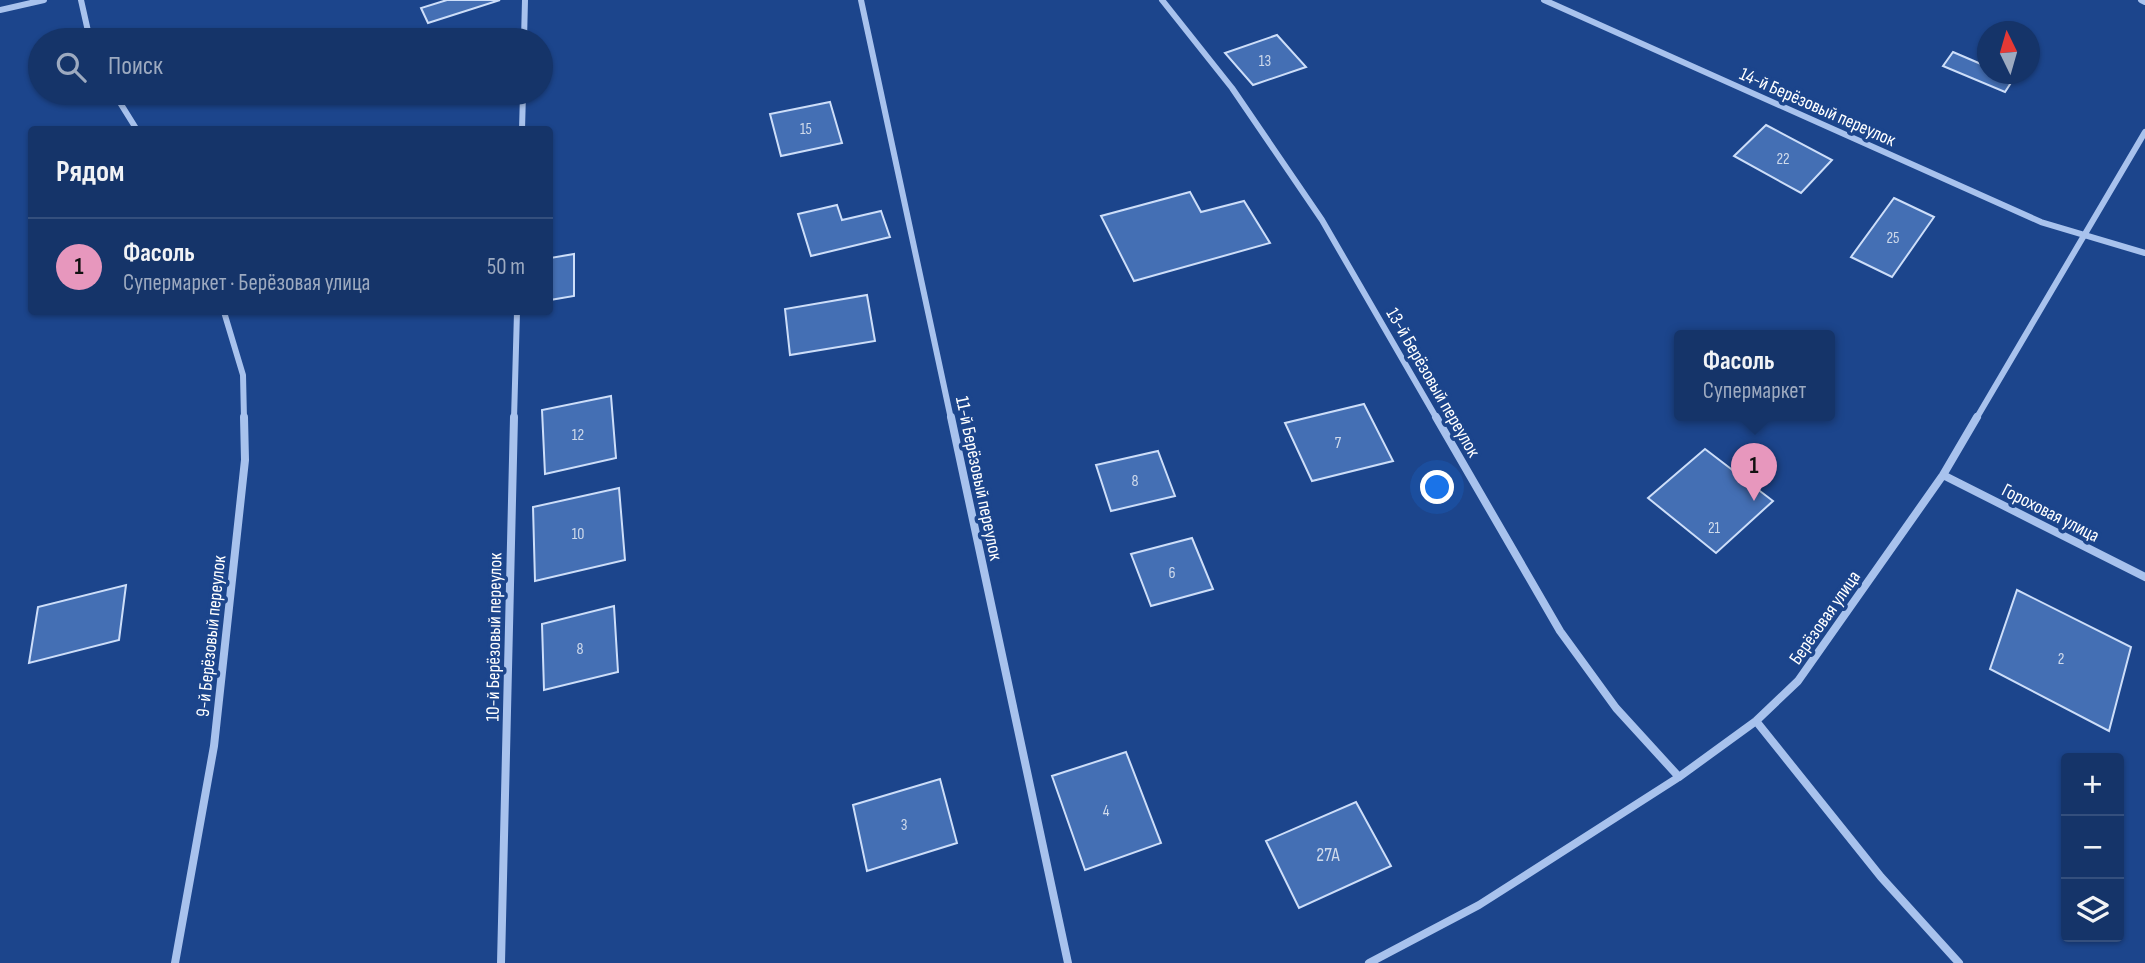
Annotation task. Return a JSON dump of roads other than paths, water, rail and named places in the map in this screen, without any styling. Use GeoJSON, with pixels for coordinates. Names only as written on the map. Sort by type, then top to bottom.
{"type":"FeatureCollection","features":[{"type":"Feature","properties":{"kind":"street"},"geometry":{"type":"LineString","coordinates":[[0,10],[44,0]]}},
{"type":"Feature","properties":{"kind":"street"},"geometry":{"type":"LineString","coordinates":[[81,0],[87,28]]}},
{"type":"Feature","properties":{"kind":"street"},"geometry":{"type":"LineString","coordinates":[[524,28],[525,0]]}},
{"type":"Feature","properties":{"kind":"street","name":"11-й Берёзовый переулок"},"geometry":{"type":"LineString","coordinates":[[861,0],[1068,963]]}},
{"type":"Feature","properties":{"kind":"street","name":"13-й Берёзовый переулок"},"geometry":{"type":"LineString","coordinates":[[1162,0],[1232,88],[1322,220],[1560,631],[1616,708],[1679,777]]}},
{"type":"Feature","properties":{"kind":"street","name":"14-й Берёзовый переулок"},"geometry":{"type":"LineString","coordinates":[[1544,0],[1991,201],[2082,236],[2145,253]]}},
{"type":"Feature","properties":{"kind":"street"},"geometry":{"type":"LineString","coordinates":[[121,105],[135,126]]}},
{"type":"Feature","properties":{"kind":"street"},"geometry":{"type":"LineString","coordinates":[[522,126],[523,105]]}},
{"type":"Feature","properties":{"kind":"street","name":"Берёзовая улица"},"geometry":{"type":"LineString","coordinates":[[1369,963],[1479,905],[1679,777],[1756,721],[1798,681],[1943,475],[2145,132]]}},
{"type":"Feature","properties":{"kind":"street","name":"9-й Берёзовый переулок"},"geometry":{"type":"LineString","coordinates":[[175,963],[214,746],[245,460],[243,375],[224,315]]}},
{"type":"Feature","properties":{"kind":"street","name":"10-й Берёзовый переулок"},"geometry":{"type":"LineString","coordinates":[[500,963],[517,315]]}},
{"type":"Feature","properties":{"kind":"street","name":"Гороховая улица"},"geometry":{"type":"LineString","coordinates":[[1943,475],[2145,577]]}},
{"type":"Feature","properties":{"kind":"street"},"geometry":{"type":"LineString","coordinates":[[1756,721],[1881,877],[1959,963]]}},
{"type":"Feature","properties":{"kind":"place","name":"Фасоль"},"geometry":{"type":"Point","coordinates":[1754,501]}}]}
